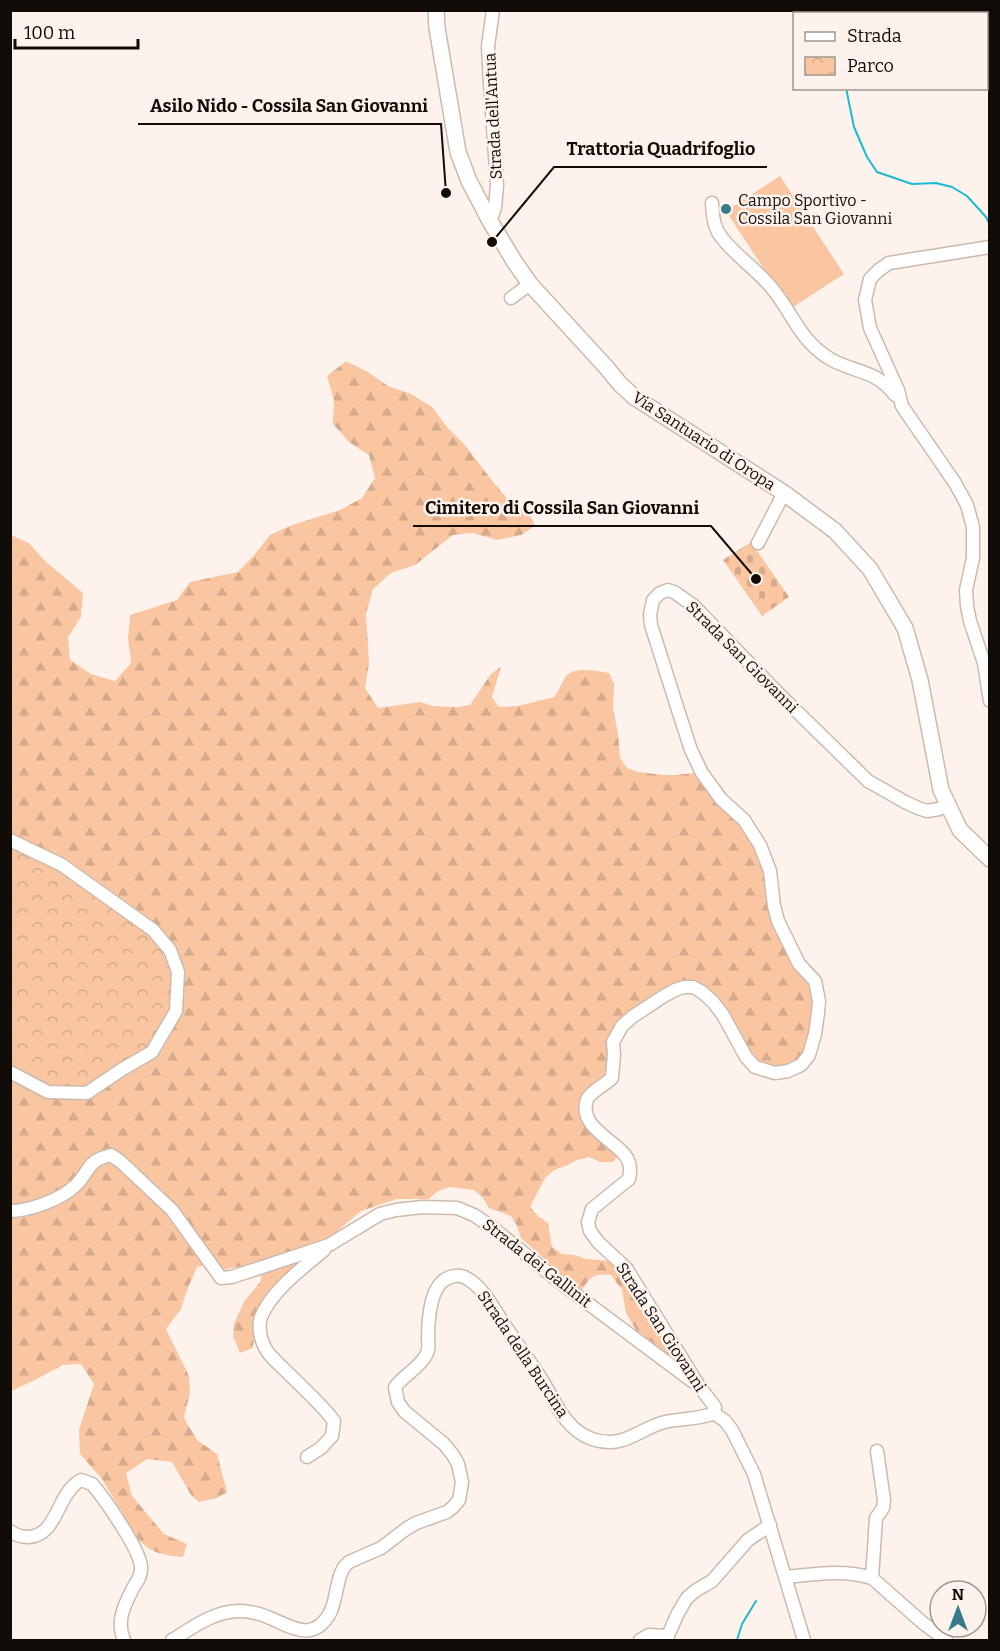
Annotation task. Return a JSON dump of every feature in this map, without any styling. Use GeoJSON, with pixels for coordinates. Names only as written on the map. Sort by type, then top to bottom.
{"type":"FeatureCollection","features":[{"type":"Feature","properties":{"kind":"main road","name":"Via Santuario di Oropa"},"geometry":{"type":"LineString","coordinates":[[436,10],[458,152],[469,181],[514,261],[530,284],[634,397],[784,493],[835,531],[870,569],[905,628],[920,680],[941,790],[947,805],[960,830],[990,859]]}},
{"type":"Feature","properties":{"kind":"street","name":"Strada dell'Antua"},"geometry":{"type":"LineString","coordinates":[[490,221],[495,208],[497,185],[488,46],[493,10]]}},
{"type":"Feature","properties":{"kind":"street"},"geometry":{"type":"LineString","coordinates":[[712,203],[713,223],[721,237],[771,287],[808,342],[833,360],[869,373],[887,385],[955,483],[967,505],[973,527],[973,558],[966,590],[967,606],[984,663],[990,701]]}},
{"type":"Feature","properties":{"kind":"street"},"geometry":{"type":"LineString","coordinates":[[902,406],[898,390],[870,328],[865,300],[870,279],[889,263],[990,247]]}},
{"type":"Feature","properties":{"kind":"street"},"geometry":{"type":"LineString","coordinates":[[511,298],[530,284]]}},
{"type":"Feature","properties":{"kind":"street"},"geometry":{"type":"LineString","coordinates":[[758,543],[784,493]]}},
{"type":"Feature","properties":{"kind":"street","name":"Strada San Giovanni"},"geometry":{"type":"LineString","coordinates":[[804,1641],[754,1474],[746,1456],[732,1430],[714,1413],[715,1407],[699,1386],[626,1268],[598,1242],[590,1231],[588,1222],[592,1209],[629,1179],[628,1160],[595,1129],[585,1112],[587,1100],[592,1093],[612,1078],[613,1042],[622,1026],[664,996],[684,987],[693,987],[713,1002],[723,1015],[746,1057],[755,1066],[775,1073],[788,1071],[801,1065],[809,1055],[815,1034],[819,1000],[815,981],[799,964],[778,921],[770,871],[760,845],[744,820],[712,788],[702,773],[692,750],[651,625],[650,615],[654,600],[660,593],[668,590],[694,606],[868,781],[904,802],[927,811],[947,805]]}},
{"type":"Feature","properties":{"kind":"street"},"geometry":{"type":"LineString","coordinates":[[10,840],[62,865],[153,930],[170,950],[178,972],[176,1011],[152,1052],[87,1093],[48,1092],[10,1072]]}},
{"type":"Feature","properties":{"kind":"street","name":"Strada dei Gallinit"},"geometry":{"type":"LineString","coordinates":[[10,1211],[36,1208],[57,1197],[75,1186],[98,1158],[111,1155],[122,1162],[172,1210],[221,1278],[232,1277],[329,1245],[380,1214],[422,1207],[457,1208],[474,1215],[494,1228],[562,1284],[699,1386]]}},
{"type":"Feature","properties":{"kind":"street"},"geometry":{"type":"LineString","coordinates":[[307,1457],[321,1448],[332,1436],[334,1421],[321,1405],[271,1356],[260,1334],[260,1318],[273,1297],[297,1272],[329,1245]]}},
{"type":"Feature","properties":{"kind":"street","name":"Strada della Burcina"},"geometry":{"type":"LineString","coordinates":[[172,1641],[193,1627],[226,1612],[252,1612],[297,1630],[312,1629],[320,1625],[331,1611],[341,1573],[349,1562],[381,1548],[416,1523],[438,1516],[453,1507],[459,1500],[462,1482],[458,1464],[453,1455],[444,1444],[404,1411],[398,1402],[395,1387],[402,1377],[422,1361],[429,1350],[430,1311],[439,1285],[448,1277],[466,1277],[488,1299],[539,1375],[565,1419],[584,1435],[593,1439],[618,1441],[630,1438],[666,1421],[697,1418],[714,1413]]}},
{"type":"Feature","properties":{"kind":"street"},"geometry":{"type":"LineString","coordinates":[[872,1578],[876,1518],[883,1508],[884,1500],[877,1451]]}},
{"type":"Feature","properties":{"kind":"street"},"geometry":{"type":"LineString","coordinates":[[10,1531],[22,1537],[41,1534],[52,1522],[63,1499],[74,1484],[81,1480],[92,1484],[127,1535],[141,1567],[139,1580],[122,1611],[120,1631],[124,1641]]}},
{"type":"Feature","properties":{"kind":"street"},"geometry":{"type":"LineString","coordinates":[[640,1641],[649,1635],[667,1639],[687,1598],[712,1581],[756,1533],[770,1526]]}},
{"type":"Feature","properties":{"kind":"street"},"geometry":{"type":"LineString","coordinates":[[786,1578],[838,1573],[872,1578],[946,1641]]}},
{"type":"Feature","properties":{"kind":"green space"},"geometry":{"type":"Polygon","coordinates":[[[780,176],[844,274],[790,309],[726,211],[780,176]]]}},
{"type":"Feature","properties":{"kind":"green space"},"geometry":{"type":"Polygon","coordinates":[[[346,361],[368,372],[388,386],[411,394],[432,407],[510,502],[530,516],[535,526],[521,535],[497,540],[473,533],[453,535],[415,565],[391,573],[373,589],[366,614],[369,663],[365,688],[378,708],[420,702],[432,706],[470,705],[491,674],[501,667],[492,697],[499,707],[518,706],[554,697],[566,676],[575,671],[609,673],[614,684],[613,709],[620,758],[627,768],[638,772],[663,775],[694,773],[745,831],[763,869],[772,920],[792,963],[806,981],[814,1004],[807,1044],[801,1056],[796,1063],[780,1067],[757,1060],[748,1052],[718,997],[699,982],[687,982],[661,991],[620,1020],[608,1043],[604,1080],[586,1093],[580,1105],[585,1120],[616,1153],[617,1157],[613,1162],[600,1162],[589,1157],[554,1170],[545,1178],[530,1207],[548,1223],[552,1247],[562,1254],[611,1261],[626,1275],[680,1365],[636,1330],[626,1313],[622,1290],[611,1275],[594,1276],[582,1290],[521,1238],[511,1216],[489,1208],[474,1190],[450,1187],[438,1191],[429,1199],[397,1199],[361,1211],[304,1259],[255,1324],[253,1348],[240,1353],[233,1336],[234,1324],[244,1302],[260,1282],[263,1270],[252,1264],[223,1270],[213,1264],[197,1267],[181,1309],[166,1329],[189,1376],[190,1392],[184,1418],[197,1440],[217,1454],[227,1492],[217,1498],[199,1502],[191,1495],[172,1462],[147,1459],[126,1473],[132,1496],[164,1534],[187,1544],[183,1557],[153,1551],[138,1539],[102,1479],[80,1454],[79,1430],[94,1384],[81,1364],[63,1365],[11,1391],[11,535],[29,543],[45,561],[83,593],[81,617],[68,637],[70,660],[91,674],[115,681],[131,663],[128,639],[130,615],[177,600],[190,582],[238,572],[270,535],[292,525],[340,510],[362,498],[375,478],[369,455],[349,442],[333,424],[334,400],[327,376],[346,361]]]}},
{"type":"Feature","properties":{"kind":"green space"},"geometry":{"type":"Polygon","coordinates":[[[751,542],[789,597],[762,616],[723,560],[751,542]]]}},
{"type":"Feature","properties":{"kind":"green space"},"geometry":{"type":"Polygon","coordinates":[[[10,846],[64,873],[170,945],[180,987],[150,1055],[86,1090],[40,1091],[11,1077],[10,846]]]}},
{"type":"Feature","properties":{"kind":"waterway"},"geometry":{"type":"LineString","coordinates":[[846,90],[854,127],[867,157],[877,172],[912,184],[936,183],[952,187],[967,196],[986,217],[990,225]]}},
{"type":"Feature","properties":{"kind":"waterway"},"geometry":{"type":"LineString","coordinates":[[737,1640],[742,1624],[756,1601]]}},
{"type":"Feature","properties":{"kind":"place","name":"Asilo Nido - Cossila San Giovanni"},"geometry":{"type":"Point","coordinates":[446,193]}},
{"type":"Feature","properties":{"kind":"place","name":"Campo Sportivo - Cossila San Giovanni"},"geometry":{"type":"Point","coordinates":[726,209]}},
{"type":"Feature","properties":{"kind":"place","name":"Trattoria Quadrifoglio"},"geometry":{"type":"Point","coordinates":[492,242]}},
{"type":"Feature","properties":{"kind":"place","name":"Cimitero di Cossila San Giovanni"},"geometry":{"type":"Point","coordinates":[756,579]}}]}
